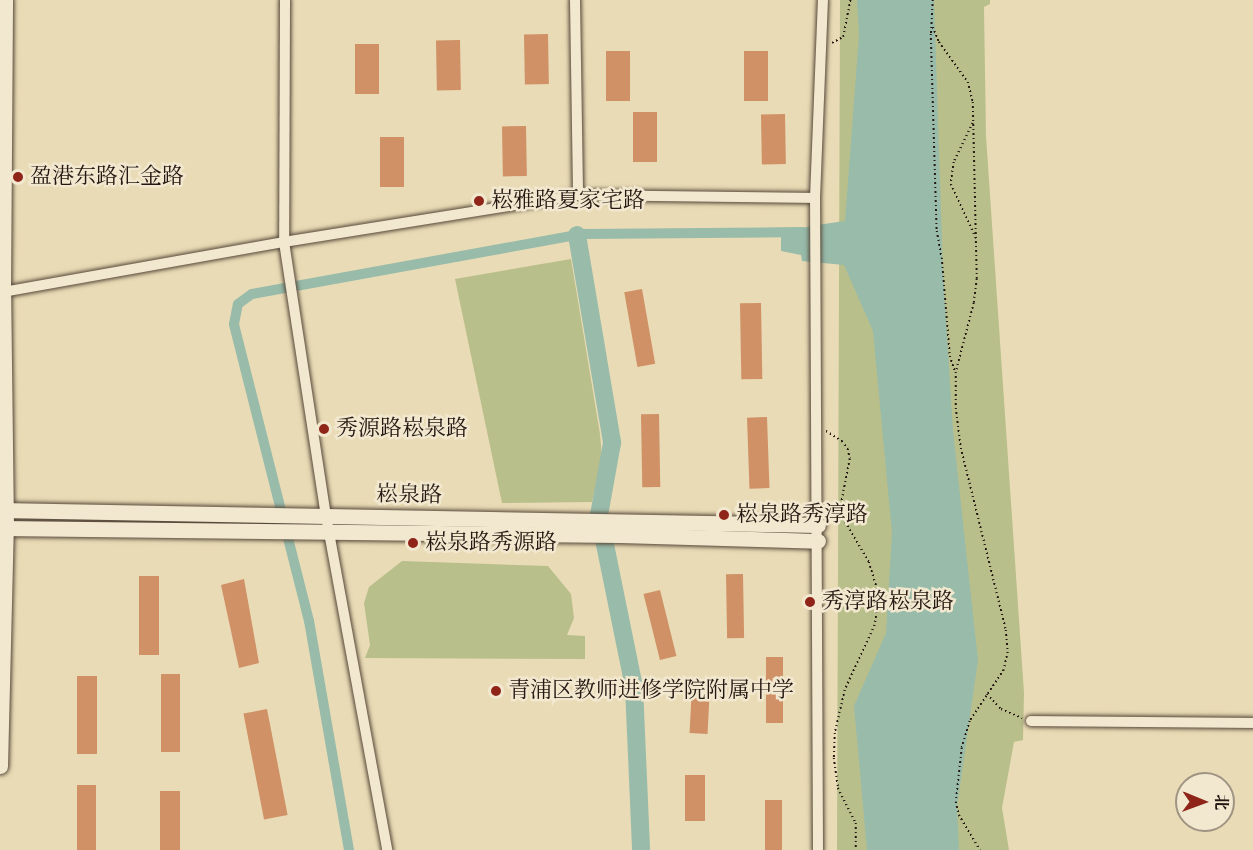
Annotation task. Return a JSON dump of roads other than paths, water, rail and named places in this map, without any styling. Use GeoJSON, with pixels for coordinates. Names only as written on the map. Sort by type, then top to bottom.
{"type":"FeatureCollection","features":[{"type":"Feature","properties":{"kind":"street"},"geometry":{"type":"LineString","coordinates":[[0,766],[5,0]]}},
{"type":"Feature","properties":{"kind":"street"},"geometry":{"type":"LineString","coordinates":[[285,0],[284,242],[326,516],[387,850]]}},
{"type":"Feature","properties":{"kind":"street"},"geometry":{"type":"LineString","coordinates":[[575,0],[578,195]]}},
{"type":"Feature","properties":{"kind":"street"},"geometry":{"type":"LineString","coordinates":[[818,850],[817,222],[815,198],[823,48],[823,0]]}},
{"type":"Feature","properties":{"kind":"street"},"geometry":{"type":"LineString","coordinates":[[3,291],[284,242],[578,195],[815,198]]}},
{"type":"Feature","properties":{"kind":"street","name":"崧泉路"},"geometry":{"type":"LineString","coordinates":[[3,510],[326,516],[586,528]]}},
{"type":"Feature","properties":{"kind":"street","name":"崧泉路"},"geometry":{"type":"LineString","coordinates":[[3,527],[329,532],[818,525]]}},
{"type":"Feature","properties":{"kind":"street","name":"崧泉路"},"geometry":{"type":"LineString","coordinates":[[618,528],[818,541]]}},
{"type":"Feature","properties":{"kind":"street"},"geometry":{"type":"LineString","coordinates":[[1031,721],[1253,723]]}},
{"type":"Feature","properties":{"kind":"waterway"},"geometry":{"type":"LineString","coordinates":[[349,850],[309,621],[234,324],[238,304],[252,294],[583,234],[803,232]]}},
{"type":"Feature","properties":{"kind":"waterway"},"geometry":{"type":"LineString","coordinates":[[577,235],[612,443],[599,515],[634,687],[641,850]]}},
{"type":"Feature","properties":{"kind":"place","name":"盈港东路汇金路"},"geometry":{"type":"Point","coordinates":[18,177]}},
{"type":"Feature","properties":{"kind":"place","name":"崧雅路夏家宅路"},"geometry":{"type":"Point","coordinates":[479,201]}},
{"type":"Feature","properties":{"kind":"place","name":"秀源路崧泉路"},"geometry":{"type":"Point","coordinates":[324,429]}},
{"type":"Feature","properties":{"kind":"place","name":"崧泉路秀淳路"},"geometry":{"type":"Point","coordinates":[724,515]}},
{"type":"Feature","properties":{"kind":"place","name":"崧泉路秀源路"},"geometry":{"type":"Point","coordinates":[413,543]}},
{"type":"Feature","properties":{"kind":"place","name":"秀淳路崧泉路"},"geometry":{"type":"Point","coordinates":[810,602]}},
{"type":"Feature","properties":{"kind":"place","name":"青浦区教师进修学院附属中学"},"geometry":{"type":"Point","coordinates":[496,691]}}]}
